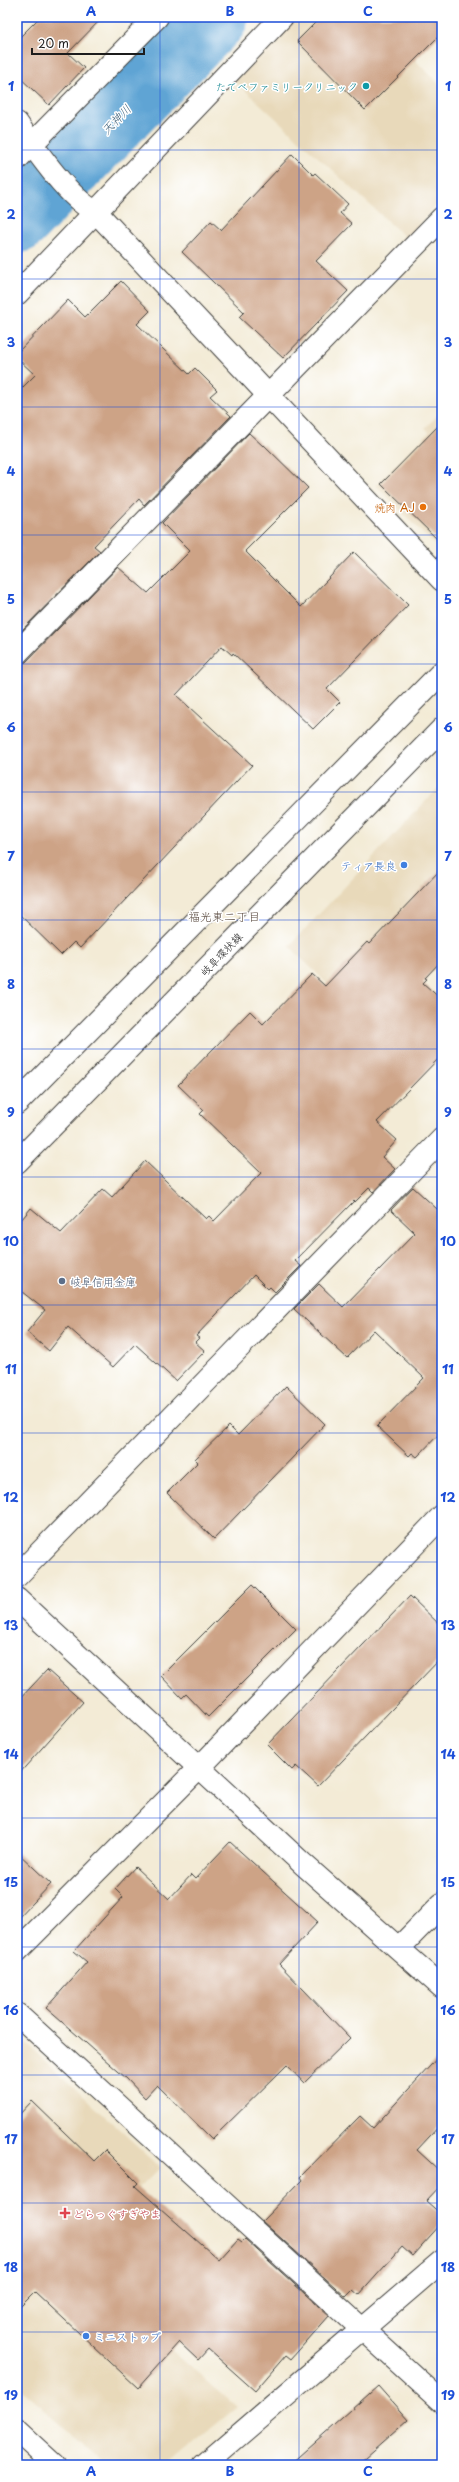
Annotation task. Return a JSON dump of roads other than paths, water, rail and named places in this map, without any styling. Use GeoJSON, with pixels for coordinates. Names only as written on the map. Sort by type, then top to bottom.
{"type":"FeatureCollection","features":[{"type":"Feature","properties":{"kind":"main road"},"geometry":{"type":"LineString","coordinates":[[30,153],[157,17]]}},
{"type":"Feature","properties":{"kind":"main road"},"geometry":{"type":"LineString","coordinates":[[17,294],[91,210],[282,17]]}},
{"type":"Feature","properties":{"kind":"main road"},"geometry":{"type":"LineString","coordinates":[[17,124],[30,153],[91,210],[442,580]]}},
{"type":"Feature","properties":{"kind":"main road"},"geometry":{"type":"LineString","coordinates":[[17,653],[442,218]]}},
{"type":"Feature","properties":{"kind":"main road"},"geometry":{"type":"LineString","coordinates":[[17,1103],[442,672]]}},
{"type":"Feature","properties":{"kind":"main road","name":"岐阜環状線"},"geometry":{"type":"LineString","coordinates":[[17,1162],[442,729]]}},
{"type":"Feature","properties":{"kind":"main road"},"geometry":{"type":"LineString","coordinates":[[17,1576],[442,1139]]}},
{"type":"Feature","properties":{"kind":"main road"},"geometry":{"type":"LineString","coordinates":[[17,1951],[200,1767],[442,1516]]}},
{"type":"Feature","properties":{"kind":"main road"},"geometry":{"type":"LineString","coordinates":[[17,1599],[442,1987]]}},
{"type":"Feature","properties":{"kind":"main road"},"geometry":{"type":"LineString","coordinates":[[399,1948],[442,1904]]}},
{"type":"Feature","properties":{"kind":"main road"},"geometry":{"type":"LineString","coordinates":[[17,2014],[442,2402]]}},
{"type":"Feature","properties":{"kind":"main road"},"geometry":{"type":"LineString","coordinates":[[204,2465],[363,2330],[442,2260]]}},
{"type":"Feature","properties":{"kind":"main road"},"geometry":{"type":"LineString","coordinates":[[17,2431],[54,2465]]}},
{"type":"Feature","properties":{"kind":"waterway","name":"天神川"},"geometry":{"type":"LineString","coordinates":[[17,220],[215,17]]}},
{"type":"Feature","properties":{"kind":"place","name":"たてべファミリークリニック"},"geometry":{"type":"Point","coordinates":[366,86]}},
{"type":"Feature","properties":{"kind":"place","name":"焼肉 AJ"},"geometry":{"type":"Point","coordinates":[423,507]}},
{"type":"Feature","properties":{"kind":"place","name":"ティア長良"},"geometry":{"type":"Point","coordinates":[404,865]}},
{"type":"Feature","properties":{"kind":"place","name":"岐阜信用金庫"},"geometry":{"type":"Point","coordinates":[62,1281]}},
{"type":"Feature","properties":{"kind":"place","name":"どらっぐすぎやま"},"geometry":{"type":"Point","coordinates":[65,2213]}},
{"type":"Feature","properties":{"kind":"place","name":"ミニストップ"},"geometry":{"type":"Point","coordinates":[86,2336]}},
{"type":"Feature","properties":{"kind":"district","name":"福光東二丁目"},"geometry":{"type":"Point","coordinates":[224,916]}}]}
